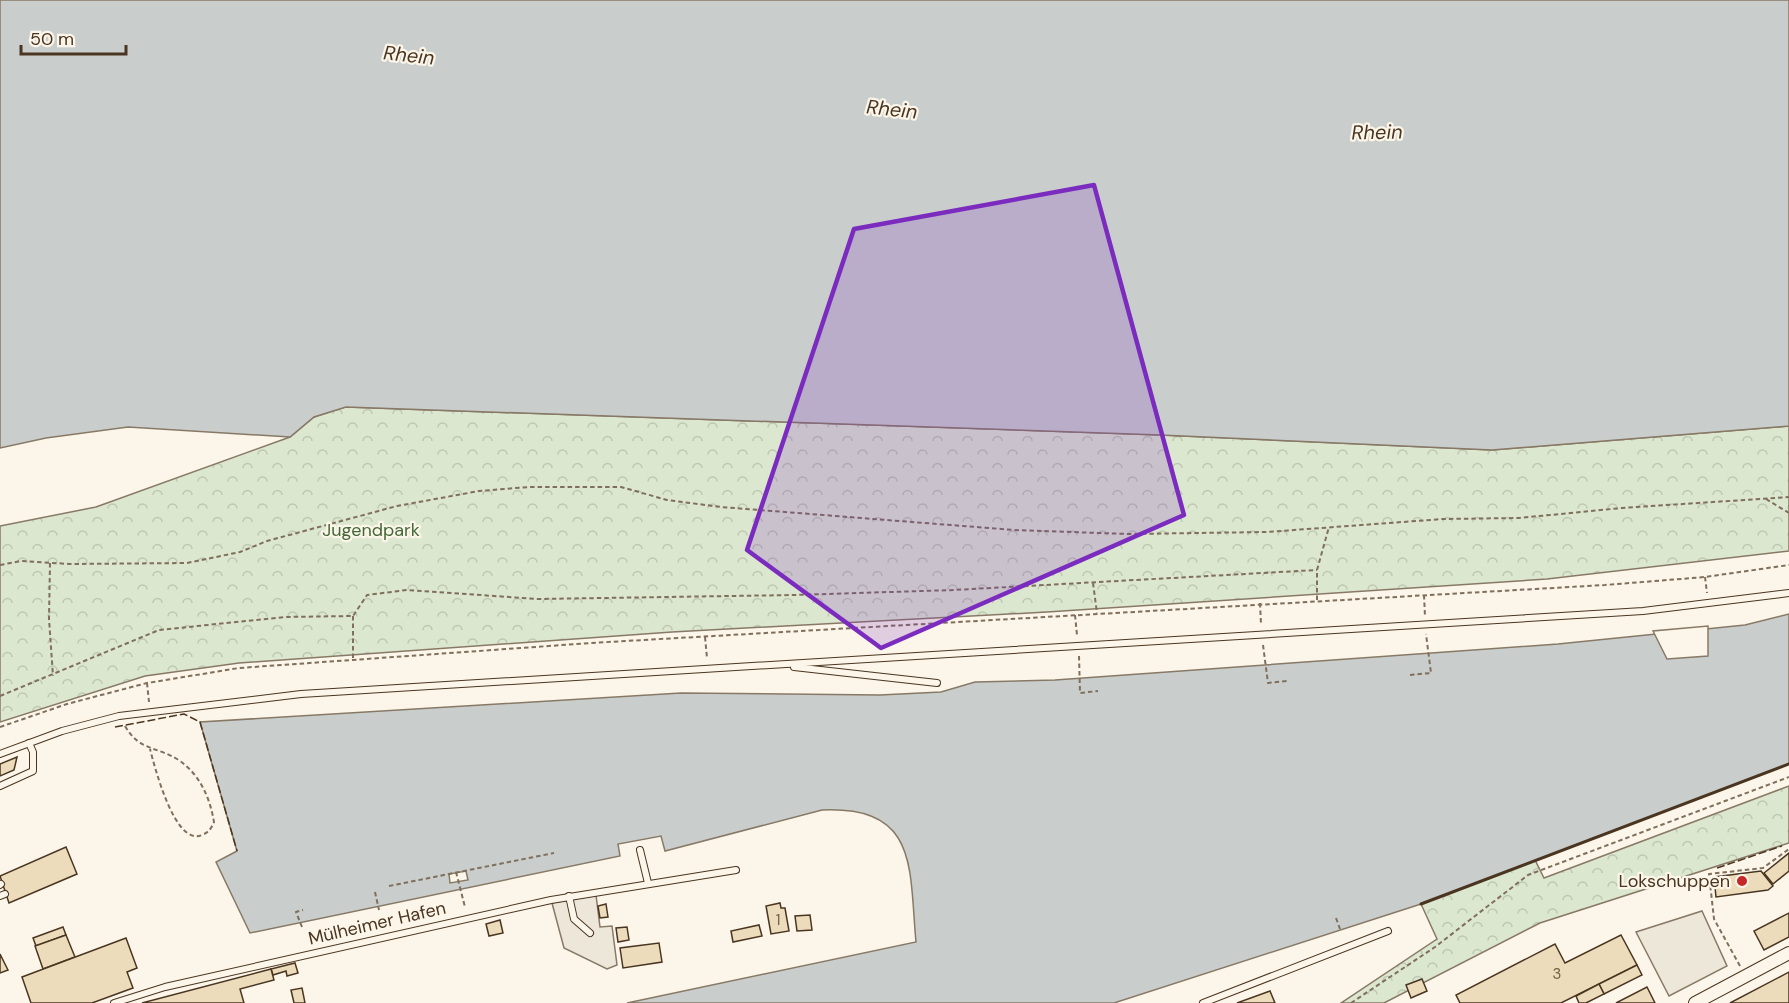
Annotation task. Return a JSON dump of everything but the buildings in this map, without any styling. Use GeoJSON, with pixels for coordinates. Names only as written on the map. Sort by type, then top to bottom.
{"type":"FeatureCollection","features":[{"type":"Feature","properties":{"kind":"street"},"geometry":{"type":"LineString","coordinates":[[1695,1003],[1789,953]]}},
{"type":"Feature","properties":{"kind":"lane"},"geometry":{"type":"LineString","coordinates":[[0,754],[119,716],[150,710],[301,694],[708,670],[1078,644],[1643,611],[1707,605],[1789,593]]}},
{"type":"Feature","properties":{"kind":"lane"},"geometry":{"type":"LineString","coordinates":[[780,665],[937,683]]}},
{"type":"Feature","properties":{"kind":"lane"},"geometry":{"type":"LineString","coordinates":[[0,786],[33,771],[33,752],[29,743]]}},
{"type":"Feature","properties":{"kind":"lane"},"geometry":{"type":"LineString","coordinates":[[640,850],[648,883]]}},
{"type":"Feature","properties":{"kind":"lane","name":"Mülheimer Hafen"},"geometry":{"type":"LineString","coordinates":[[114,1003],[165,987],[569,896],[736,870]]}},
{"type":"Feature","properties":{"kind":"lane"},"geometry":{"type":"LineString","coordinates":[[569,896],[574,919],[590,933]]}},
{"type":"Feature","properties":{"kind":"lane"},"geometry":{"type":"LineString","coordinates":[[1203,1003],[1388,931]]}},
{"type":"Feature","properties":{"kind":"path"},"geometry":{"type":"LineString","coordinates":[[0,565],[21,561],[187,563],[240,552],[267,541],[397,506],[479,491],[529,487],[621,487],[667,500],[720,507],[1014,530],[1178,534],[1443,519],[1519,518],[1789,497]]}},
{"type":"Feature","properties":{"kind":"path"},"geometry":{"type":"LineString","coordinates":[[1766,499],[1789,513]]}},
{"type":"Feature","properties":{"kind":"path"},"geometry":{"type":"LineString","coordinates":[[1317,600],[1317,570],[1329,527]]}},
{"type":"Feature","properties":{"kind":"path"},"geometry":{"type":"LineString","coordinates":[[50,563],[49,619],[53,675]]}},
{"type":"Feature","properties":{"kind":"path"},"geometry":{"type":"LineString","coordinates":[[0,727],[67,704],[147,683],[239,668],[353,658],[1706,577],[1789,565]]}},
{"type":"Feature","properties":{"kind":"path"},"geometry":{"type":"LineString","coordinates":[[353,658],[353,616],[367,595],[407,590],[538,599],[920,591],[1317,570]]}},
{"type":"Feature","properties":{"kind":"path"},"geometry":{"type":"LineString","coordinates":[[1706,577],[1707,605]]}},
{"type":"Feature","properties":{"kind":"path"},"geometry":{"type":"LineString","coordinates":[[1093,583],[1097,614]]}},
{"type":"Feature","properties":{"kind":"path"},"geometry":{"type":"LineString","coordinates":[[1410,675],[1431,673],[1424,595]]}},
{"type":"Feature","properties":{"kind":"path"},"geometry":{"type":"LineString","coordinates":[[1260,603],[1268,683],[1287,681]]}},
{"type":"Feature","properties":{"kind":"path"},"geometry":{"type":"LineString","coordinates":[[1075,615],[1080,693],[1098,692]]}},
{"type":"Feature","properties":{"kind":"path"},"geometry":{"type":"LineString","coordinates":[[0,696],[159,630],[285,616],[353,616]]}},
{"type":"Feature","properties":{"kind":"path"},"geometry":{"type":"LineString","coordinates":[[705,637],[708,670]]}},
{"type":"Feature","properties":{"kind":"path"},"geometry":{"type":"LineString","coordinates":[[147,683],[150,710]]}},
{"type":"Feature","properties":{"kind":"path"},"geometry":{"type":"LineString","coordinates":[[119,716],[134,739],[150,749],[179,761],[200,782],[208,796],[214,822],[207,833],[196,838],[189,836],[180,826],[160,785],[150,749]]}},
{"type":"Feature","properties":{"kind":"path"},"geometry":{"type":"LineString","coordinates":[[1351,1003],[1435,947],[1528,875],[1789,777]]}},
{"type":"Feature","properties":{"kind":"path"},"geometry":{"type":"LineString","coordinates":[[1746,976],[1714,919],[1709,874],[1763,868],[1789,849]]}},
{"type":"Feature","properties":{"kind":"path"},"geometry":{"type":"LineString","coordinates":[[389,886],[554,853]]}},
{"type":"Feature","properties":{"kind":"path"},"geometry":{"type":"LineString","coordinates":[[456,873],[465,907]]}},
{"type":"Feature","properties":{"kind":"path"},"geometry":{"type":"LineString","coordinates":[[375,892],[379,910]]}},
{"type":"Feature","properties":{"kind":"path"},"geometry":{"type":"LineString","coordinates":[[302,927],[296,912],[303,910]]}},
{"type":"Feature","properties":{"kind":"path"},"geometry":{"type":"LineString","coordinates":[[1336,918],[1340,929]]}},
{"type":"Feature","properties":{"kind":"highlighted area"},"geometry":{"type":"Polygon","coordinates":[[[1094,185],[1184,515],[881,648],[747,550],[854,229],[1094,185]]]}},
{"type":"Feature","properties":{"kind":"green space","name":"Jugendpark"},"geometry":{"type":"Polygon","coordinates":[[[345,407],[1160,435],[1492,450],[1789,426],[1789,551],[1547,579],[1047,612],[672,632],[239,663],[145,676],[0,722],[0,526],[96,507],[290,437],[314,417],[345,407]]]}},
{"type":"Feature","properties":{"kind":"green space"},"geometry":{"type":"Polygon","coordinates":[[[1789,786],[1789,843],[1540,923],[1384,1003],[1341,1003],[1437,939],[1421,904],[1535,860],[1544,878],[1789,786]]]}},
{"type":"Feature","properties":{"kind":"shaded area"},"geometry":{"type":"Polygon","coordinates":[[[596,895],[600,927],[612,926],[617,965],[607,969],[564,948],[552,903],[596,895]]]}},
{"type":"Feature","properties":{"kind":"shaded area"},"geometry":{"type":"Polygon","coordinates":[[[1702,911],[1727,966],[1669,996],[1636,932],[1702,911]]]}},
{"type":"Feature","properties":{"kind":"water","name":"Rhein"},"geometry":{"type":"Polygon","coordinates":[[[0,0],[1789,0],[1789,426],[1492,450],[1160,435],[346,407],[314,417],[290,437],[128,427],[46,438],[0,448],[0,0]]]}},
{"type":"Feature","properties":{"kind":"water"},"geometry":{"type":"Polygon","coordinates":[[[1789,614],[1789,764],[1421,904],[1114,1003],[627,1003],[916,942],[909,867],[903,847],[893,830],[877,819],[854,811],[822,810],[665,851],[661,836],[618,844],[620,856],[250,933],[216,862],[237,851],[200,722],[681,693],[880,695],[941,692],[975,682],[1055,680],[1558,644],[1745,625],[1789,614]]]}},
{"type":"Feature","properties":{"kind":"pier"},"geometry":{"type":"Polygon","coordinates":[[[1708,626],[1708,656],[1667,659],[1653,631],[1708,626]]]}},
{"type":"Feature","properties":{"kind":"pier"},"geometry":{"type":"Polygon","coordinates":[[[466,871],[468,880],[450,883],[449,874],[466,871]]]}},
{"type":"Feature","properties":{"kind":"fence"},"geometry":{"type":"LineString","coordinates":[[115,727],[184,714],[200,722],[237,851]]}},
{"type":"Feature","properties":{"kind":"fence"},"geometry":{"type":"LineString","coordinates":[[1717,868],[1782,846]]}},
{"type":"Feature","properties":{"kind":"wall"},"geometry":{"type":"LineString","coordinates":[[1421,904],[1789,764]]}},
{"type":"Feature","properties":{"kind":"place","name":"Lokschuppen"},"geometry":{"type":"Point","coordinates":[1742,881]}}]}
